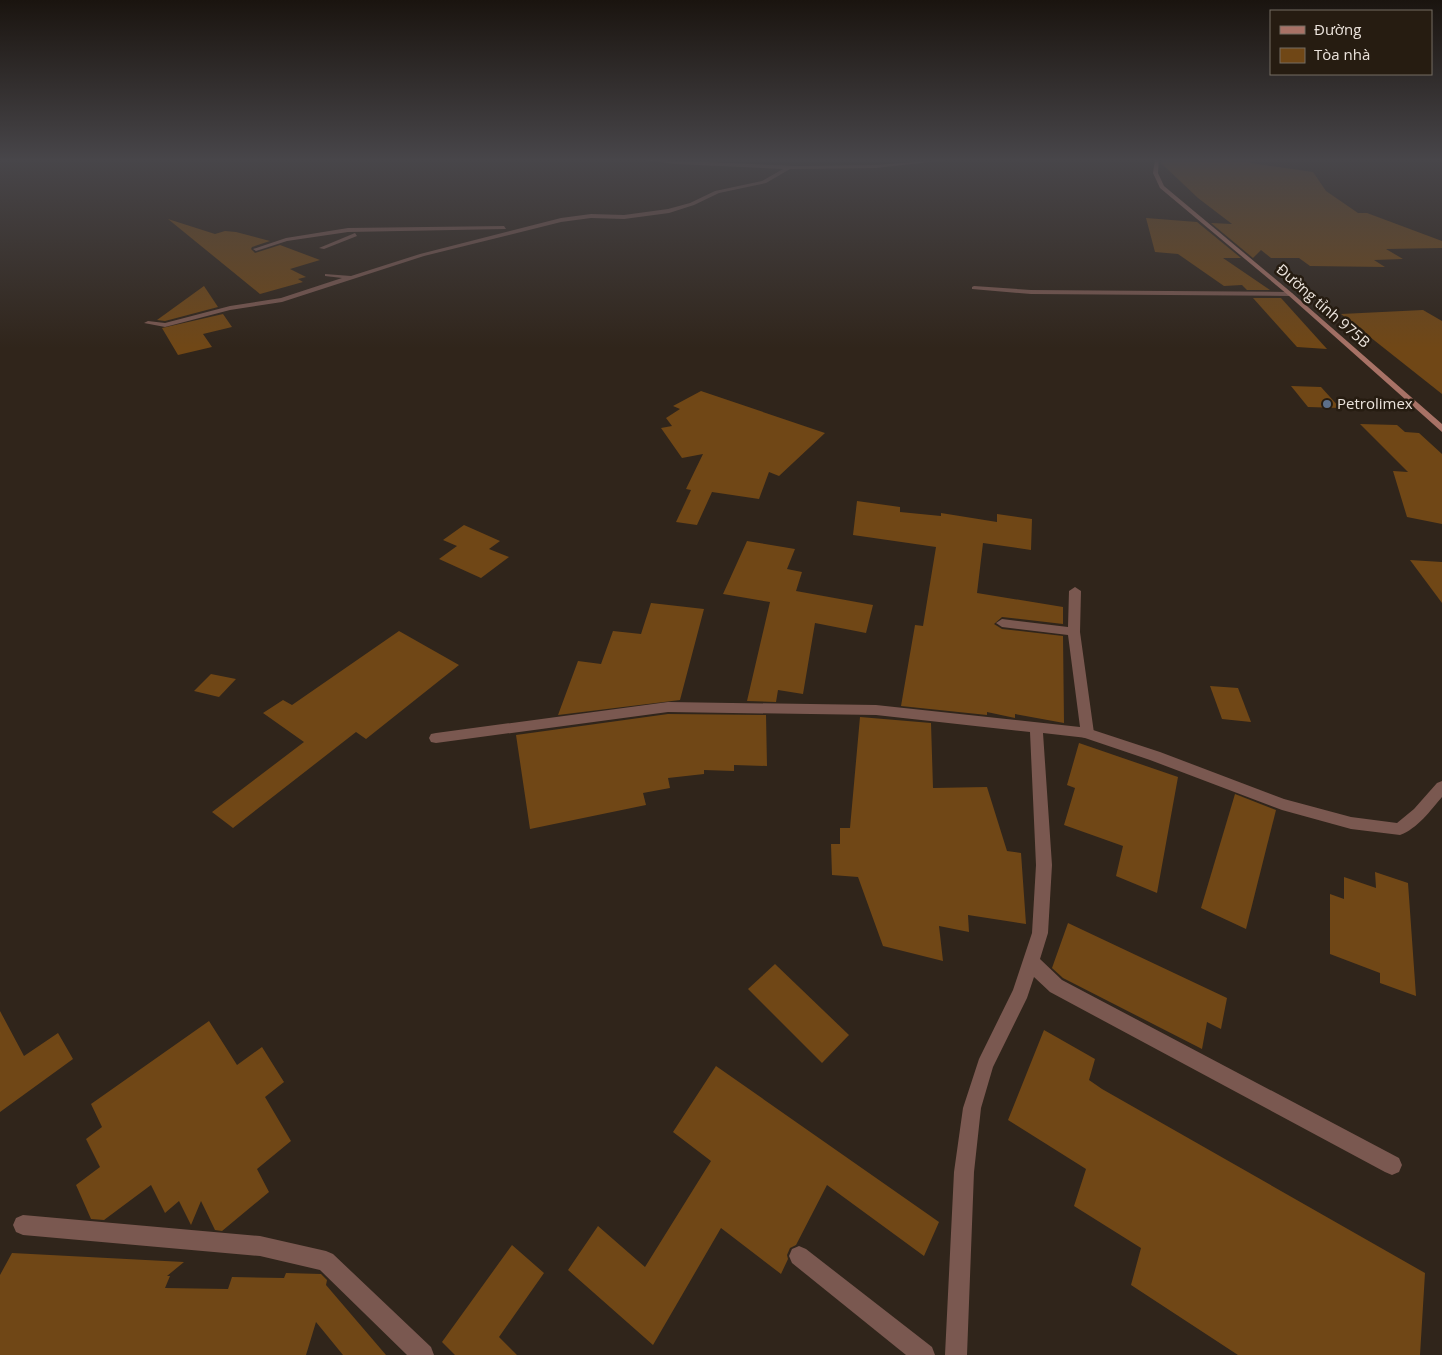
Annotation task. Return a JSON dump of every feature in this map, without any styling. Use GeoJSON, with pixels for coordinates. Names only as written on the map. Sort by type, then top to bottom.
{"type":"FeatureCollection","features":[{"type":"Feature","properties":{"kind":"main road","name":"Đường tỉnh 975B"},"geometry":{"type":"LineString","coordinates":[[1204,222],[1290,294],[1442,429]]}},
{"type":"Feature","properties":{"kind":"street"},"geometry":{"type":"LineString","coordinates":[[148,323],[165,325],[230,308],[282,300],[438,250],[559,222]]}},
{"type":"Feature","properties":{"kind":"street"},"geometry":{"type":"LineString","coordinates":[[256,248],[296,238],[371,229],[534,228]]}},
{"type":"Feature","properties":{"kind":"street"},"geometry":{"type":"LineString","coordinates":[[322,248],[371,229]]}},
{"type":"Feature","properties":{"kind":"street"},"geometry":{"type":"LineString","coordinates":[[327,275],[357,277]]}},
{"type":"Feature","properties":{"kind":"street"},"geometry":{"type":"LineString","coordinates":[[974,288],[1031,292],[1290,294]]}},
{"type":"Feature","properties":{"kind":"street"},"geometry":{"type":"LineString","coordinates":[[1075,591],[1074,632],[1087,733]]}},
{"type":"Feature","properties":{"kind":"street"},"geometry":{"type":"LineString","coordinates":[[1002,623],[1074,632]]}},
{"type":"Feature","properties":{"kind":"street"},"geometry":{"type":"LineString","coordinates":[[436,738],[668,707],[876,710],[1087,733],[1155,756],[1282,804],[1351,823],[1400,829],[1419,813],[1442,787]]}},
{"type":"Feature","properties":{"kind":"street"},"geometry":{"type":"LineString","coordinates":[[956,1355],[964,1172],[972,1108],[985,1066],[1021,992],[1040,933],[1044,865],[1036,727]]}},
{"type":"Feature","properties":{"kind":"street"},"geometry":{"type":"LineString","coordinates":[[1030,962],[1056,986],[1392,1165]]}},
{"type":"Feature","properties":{"kind":"street"},"geometry":{"type":"LineString","coordinates":[[23,1225],[260,1246],[326,1261],[423,1355]]}},
{"type":"Feature","properties":{"kind":"street"},"geometry":{"type":"LineString","coordinates":[[799,1256],[924,1355]]}},
{"type":"Feature","properties":{"kind":"building"},"geometry":{"type":"Polygon","coordinates":[[[172,222],[178,222],[215,234],[225,231],[236,232],[270,241],[252,247],[251,249],[255,253],[280,245],[320,260],[290,269],[306,277],[298,279],[303,282],[260,294],[172,222]]]}},
{"type":"Feature","properties":{"kind":"building"},"geometry":{"type":"Polygon","coordinates":[[[1147,222],[1197,222],[1241,258],[1223,258],[1270,290],[1247,290],[1242,285],[1224,286],[1178,254],[1155,252],[1147,222]]]}},
{"type":"Feature","properties":{"kind":"building"},"geometry":{"type":"Polygon","coordinates":[[[1230,222],[1392,222],[1442,241],[1442,248],[1386,249],[1403,259],[1374,260],[1385,267],[1310,266],[1299,258],[1271,258],[1261,250],[1253,258],[1211,223],[1232,224],[1230,222]]]}},
{"type":"Feature","properties":{"kind":"building"},"geometry":{"type":"Polygon","coordinates":[[[204,286],[218,307],[165,321],[157,320],[204,286]]]}},
{"type":"Feature","properties":{"kind":"building"},"geometry":{"type":"Polygon","coordinates":[[[1253,298],[1281,298],[1327,349],[1297,347],[1253,298]]]}},
{"type":"Feature","properties":{"kind":"building"},"geometry":{"type":"Polygon","coordinates":[[[1423,310],[1442,321],[1442,394],[1341,314],[1423,310]]]}},
{"type":"Feature","properties":{"kind":"building"},"geometry":{"type":"Polygon","coordinates":[[[223,314],[232,327],[203,334],[212,347],[178,355],[162,328],[223,314]]]}},
{"type":"Feature","properties":{"kind":"building"},"geometry":{"type":"Polygon","coordinates":[[[1291,386],[1321,387],[1340,408],[1308,407],[1291,386]]]}},
{"type":"Feature","properties":{"kind":"building"},"geometry":{"type":"Polygon","coordinates":[[[701,391],[825,433],[779,476],[769,472],[759,499],[712,492],[697,525],[676,522],[691,490],[686,489],[703,454],[682,458],[661,428],[672,426],[666,418],[680,409],[673,406],[701,391]]]}},
{"type":"Feature","properties":{"kind":"building"},"geometry":{"type":"Polygon","coordinates":[[[1360,424],[1397,425],[1405,432],[1419,433],[1442,454],[1442,524],[1407,517],[1393,471],[1408,472],[1360,424]]]}},
{"type":"Feature","properties":{"kind":"building"},"geometry":{"type":"Polygon","coordinates":[[[857,501],[900,507],[900,512],[941,516],[941,513],[997,522],[997,514],[1032,519],[1031,550],[983,543],[977,593],[1063,607],[1063,624],[1002,617],[994,624],[1002,629],[1063,636],[1064,723],[1015,714],[1015,718],[987,712],[987,715],[901,706],[915,625],[923,626],[936,547],[853,535],[857,501]]]}},
{"type":"Feature","properties":{"kind":"building"},"geometry":{"type":"Polygon","coordinates":[[[464,525],[500,541],[489,549],[509,557],[481,578],[439,559],[457,546],[443,540],[464,525]]]}},
{"type":"Feature","properties":{"kind":"building"},"geometry":{"type":"Polygon","coordinates":[[[747,541],[795,549],[787,569],[802,572],[796,591],[873,605],[866,633],[815,623],[803,694],[778,690],[776,702],[747,701],[770,602],[723,594],[747,541]]]}},
{"type":"Feature","properties":{"kind":"building"},"geometry":{"type":"Polygon","coordinates":[[[1410,560],[1442,562],[1442,603],[1410,560]]]}},
{"type":"Feature","properties":{"kind":"building"},"geometry":{"type":"Polygon","coordinates":[[[651,603],[704,609],[680,700],[558,715],[578,661],[601,664],[613,631],[641,634],[651,603]]]}},
{"type":"Feature","properties":{"kind":"building"},"geometry":{"type":"Polygon","coordinates":[[[399,631],[459,665],[366,739],[356,732],[233,828],[212,812],[304,742],[263,713],[283,700],[292,705],[399,631]]]}},
{"type":"Feature","properties":{"kind":"building"},"geometry":{"type":"Polygon","coordinates":[[[211,674],[236,679],[219,697],[194,691],[211,674]]]}},
{"type":"Feature","properties":{"kind":"building"},"geometry":{"type":"Polygon","coordinates":[[[1210,686],[1238,688],[1251,722],[1222,719],[1210,686]]]}},
{"type":"Feature","properties":{"kind":"building"},"geometry":{"type":"Polygon","coordinates":[[[668,714],[766,715],[767,766],[734,765],[734,771],[704,770],[704,774],[668,778],[670,788],[643,793],[646,805],[530,829],[516,735],[668,714]]]}},
{"type":"Feature","properties":{"kind":"building"},"geometry":{"type":"Polygon","coordinates":[[[860,717],[931,723],[933,788],[987,787],[1007,851],[1021,853],[1026,924],[968,915],[969,932],[939,926],[943,961],[883,946],[858,877],[832,875],[831,844],[840,844],[840,828],[850,828],[860,717]]]}},
{"type":"Feature","properties":{"kind":"building"},"geometry":{"type":"Polygon","coordinates":[[[1079,743],[1178,777],[1157,893],[1116,876],[1123,846],[1064,825],[1075,788],[1067,785],[1079,743]]]}},
{"type":"Feature","properties":{"kind":"building"},"geometry":{"type":"Polygon","coordinates":[[[1235,794],[1276,810],[1246,929],[1201,908],[1235,794]]]}},
{"type":"Feature","properties":{"kind":"building"},"geometry":{"type":"Polygon","coordinates":[[[1375,872],[1408,883],[1416,996],[1380,983],[1380,973],[1330,954],[1330,894],[1344,899],[1344,877],[1376,888],[1375,872]]]}},
{"type":"Feature","properties":{"kind":"building"},"geometry":{"type":"Polygon","coordinates":[[[1068,923],[1227,998],[1221,1029],[1207,1022],[1202,1049],[1063,978],[1052,968],[1068,923]]]}},
{"type":"Feature","properties":{"kind":"building"},"geometry":{"type":"Polygon","coordinates":[[[775,964],[849,1035],[822,1063],[748,989],[775,964]]]}},
{"type":"Feature","properties":{"kind":"building"},"geometry":{"type":"Polygon","coordinates":[[[0,1011],[24,1056],[58,1033],[73,1059],[0,1112],[0,1011]]]}},
{"type":"Feature","properties":{"kind":"building"},"geometry":{"type":"Polygon","coordinates":[[[209,1021],[237,1065],[262,1047],[284,1082],[265,1097],[291,1141],[257,1169],[269,1192],[222,1231],[215,1230],[201,1201],[191,1225],[179,1201],[165,1213],[151,1185],[104,1220],[91,1219],[76,1185],[100,1167],[86,1139],[102,1127],[91,1104],[209,1021]]]}},
{"type":"Feature","properties":{"kind":"building"},"geometry":{"type":"Polygon","coordinates":[[[1044,1030],[1095,1059],[1089,1080],[1102,1089],[1425,1273],[1420,1355],[1238,1355],[1131,1285],[1141,1248],[1074,1206],[1086,1169],[1008,1120],[1044,1030]]]}},
{"type":"Feature","properties":{"kind":"building"},"geometry":{"type":"Polygon","coordinates":[[[716,1066],[939,1222],[924,1256],[827,1185],[796,1245],[790,1248],[787,1255],[788,1259],[781,1274],[721,1228],[653,1345],[568,1270],[598,1226],[645,1267],[711,1161],[673,1132],[716,1066]]]}},
{"type":"Feature","properties":{"kind":"building"},"geometry":{"type":"Polygon","coordinates":[[[512,1245],[544,1273],[499,1337],[517,1355],[455,1355],[442,1342],[512,1245]]]}},
{"type":"Feature","properties":{"kind":"building"},"geometry":{"type":"Polygon","coordinates":[[[12,1253],[184,1262],[167,1276],[170,1276],[165,1288],[228,1289],[232,1277],[284,1278],[286,1273],[321,1274],[327,1280],[326,1285],[386,1355],[343,1355],[316,1322],[306,1355],[0,1355],[0,1275],[12,1253]]]}},
{"type":"Feature","properties":{"kind":"place","name":"Petrolimex"},"geometry":{"type":"Point","coordinates":[1327,404]}}]}
